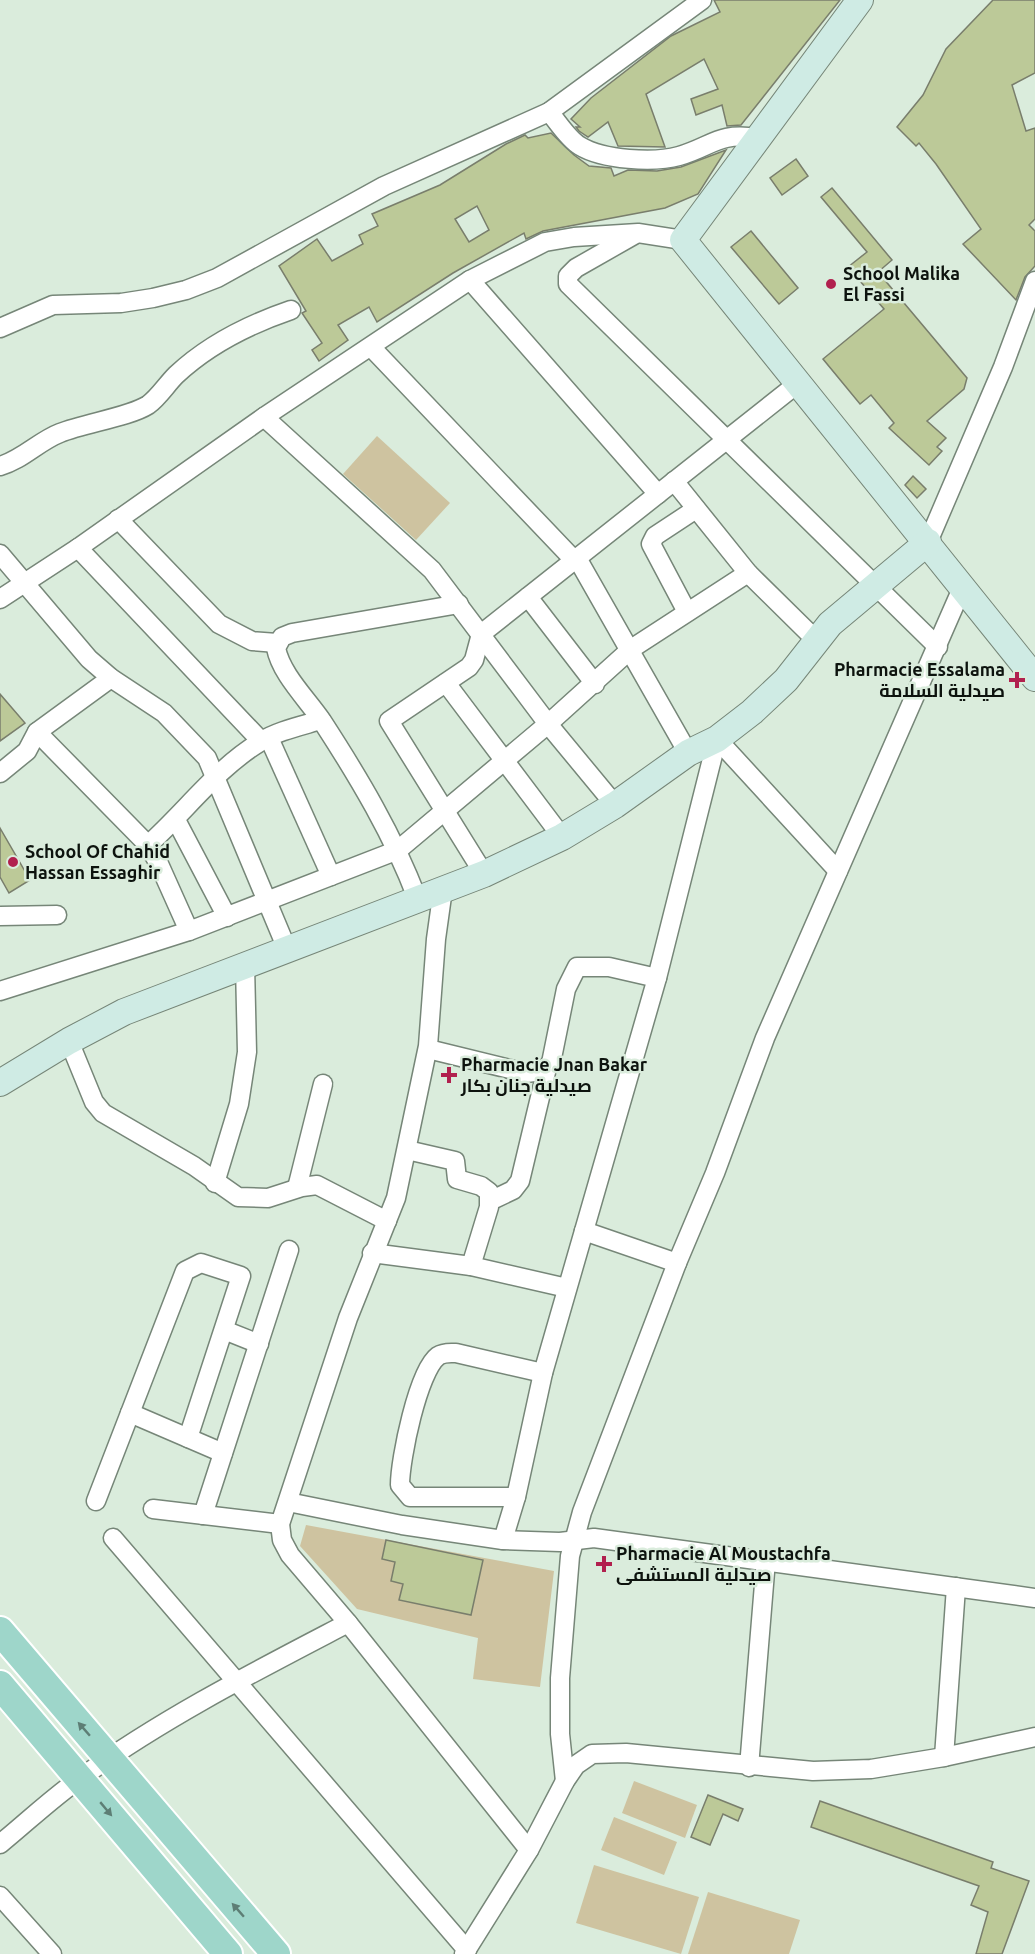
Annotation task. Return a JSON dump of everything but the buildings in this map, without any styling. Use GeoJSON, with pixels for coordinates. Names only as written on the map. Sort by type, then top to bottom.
{"type":"FeatureCollection","features":[{"type":"Feature","properties":{"kind":"main road"},"geometry":{"type":"LineString","coordinates":[[0,1631],[276,1954]]}},
{"type":"Feature","properties":{"kind":"main road"},"geometry":{"type":"LineString","coordinates":[[0,1685],[228,1954]]}},
{"type":"Feature","properties":{"kind":"street"},"geometry":{"type":"LineString","coordinates":[[0,328],[53,305],[122,303],[153,298],[202,285],[261,256],[333,212],[384,186],[549,112],[702,0]]}},
{"type":"Feature","properties":{"kind":"street"},"geometry":{"type":"LineString","coordinates":[[683,240],[860,0]]}},
{"type":"Feature","properties":{"kind":"street"},"geometry":{"type":"LineString","coordinates":[[549,112],[578,145],[609,155],[640,159],[656,160],[679,156],[728,135],[758,138]]}},
{"type":"Feature","properties":{"kind":"street"},"geometry":{"type":"LineString","coordinates":[[638,233],[576,268],[568,276],[568,284],[938,647]]}},
{"type":"Feature","properties":{"kind":"street"},"geometry":{"type":"LineString","coordinates":[[0,599],[78,548],[264,417],[471,280],[545,242],[574,237],[638,233],[683,240],[1035,678]]}},
{"type":"Feature","properties":{"kind":"street"},"geometry":{"type":"LineString","coordinates":[[471,280],[658,494]]}},
{"type":"Feature","properties":{"kind":"street"},"geometry":{"type":"LineString","coordinates":[[0,1083],[69,1041],[124,1012],[484,874],[562,837],[615,805],[688,753],[717,739],[771,696],[830,624],[878,587],[928,542],[1003,367],[1035,281]]}},
{"type":"Feature","properties":{"kind":"street"},"geometry":{"type":"LineString","coordinates":[[0,466],[56,434],[94,420],[142,408],[155,400],[177,374],[220,343],[252,324],[291,310]]}},
{"type":"Feature","properties":{"kind":"street"},"geometry":{"type":"LineString","coordinates":[[371,347],[576,559],[631,649],[688,753]]}},
{"type":"Feature","properties":{"kind":"street"},"geometry":{"type":"LineString","coordinates":[[484,874],[389,721],[446,683],[474,660],[481,634],[797,384]]}},
{"type":"Feature","properties":{"kind":"street"},"geometry":{"type":"LineString","coordinates":[[264,417],[432,570],[548,724],[615,805]]}},
{"type":"Feature","properties":{"kind":"street"},"geometry":{"type":"LineString","coordinates":[[674,481],[748,573],[817,641]]}},
{"type":"Feature","properties":{"kind":"street"},"geometry":{"type":"LineString","coordinates":[[687,612],[651,543],[655,536],[696,509]]}},
{"type":"Feature","properties":{"kind":"street"},"geometry":{"type":"LineString","coordinates":[[118,519],[219,624],[238,636],[252,641],[277,642]]}},
{"type":"Feature","properties":{"kind":"street"},"geometry":{"type":"LineString","coordinates":[[78,548],[265,740],[331,876]]}},
{"type":"Feature","properties":{"kind":"street"},"geometry":{"type":"LineString","coordinates":[[0,554],[13,566],[24,585],[89,659],[111,678],[164,712],[207,758],[287,949]]}},
{"type":"Feature","properties":{"kind":"street"},"geometry":{"type":"LineString","coordinates":[[0,991],[189,931],[398,850],[595,684],[631,649],[748,573]]}},
{"type":"Feature","properties":{"kind":"street"},"geometry":{"type":"LineString","coordinates":[[565,1781],[560,1734],[560,1678],[570,1556],[592,1482],[677,1263],[715,1173],[765,1038],[963,586]]}},
{"type":"Feature","properties":{"kind":"street"},"geometry":{"type":"LineString","coordinates":[[528,597],[595,684]]}},
{"type":"Feature","properties":{"kind":"street"},"geometry":{"type":"LineString","coordinates":[[417,898],[398,850],[321,720],[277,654],[277,642],[292,633],[459,604]]}},
{"type":"Feature","properties":{"kind":"street"},"geometry":{"type":"LineString","coordinates":[[0,772],[27,751],[37,732],[111,678]]}},
{"type":"Feature","properties":{"kind":"street"},"geometry":{"type":"LineString","coordinates":[[446,683],[562,837]]}},
{"type":"Feature","properties":{"kind":"street"},"geometry":{"type":"LineString","coordinates":[[148,844],[176,820],[216,775],[265,740],[321,720]]}},
{"type":"Feature","properties":{"kind":"street"},"geometry":{"type":"LineString","coordinates":[[37,732],[148,844],[189,931]]}},
{"type":"Feature","properties":{"kind":"street"},"geometry":{"type":"LineString","coordinates":[[717,739],[838,871]]}},
{"type":"Feature","properties":{"kind":"street"},"geometry":{"type":"LineString","coordinates":[[503,1540],[516,1497],[543,1373],[657,978],[717,739]]}},
{"type":"Feature","properties":{"kind":"street"},"geometry":{"type":"LineString","coordinates":[[176,820],[227,917]]}},
{"type":"Feature","properties":{"kind":"street"},"geometry":{"type":"LineString","coordinates":[[443,888],[436,939],[428,1049],[396,1198],[372,1253],[280,1524],[282,1540],[290,1555],[348,1623],[529,1850]]}},
{"type":"Feature","properties":{"kind":"street"},"geometry":{"type":"LineString","coordinates":[[0,916],[57,915]]}},
{"type":"Feature","properties":{"kind":"street"},"geometry":{"type":"LineString","coordinates":[[215,1183],[239,1104],[247,1052],[245,965]]}},
{"type":"Feature","properties":{"kind":"street"},"geometry":{"type":"LineString","coordinates":[[490,1201],[513,1190],[520,1180],[547,1068],[555,1050],[566,989],[577,967],[609,967],[657,978]]}},
{"type":"Feature","properties":{"kind":"street"},"geometry":{"type":"LineString","coordinates":[[69,1041],[94,1102],[103,1113],[194,1166],[215,1183],[238,1197],[268,1198],[311,1184],[322,1186],[387,1221]]}},
{"type":"Feature","properties":{"kind":"street"},"geometry":{"type":"LineString","coordinates":[[428,1049],[526,1073],[547,1068]]}},
{"type":"Feature","properties":{"kind":"street"},"geometry":{"type":"LineString","coordinates":[[297,1188],[323,1084]]}},
{"type":"Feature","properties":{"kind":"street"},"geometry":{"type":"LineString","coordinates":[[407,1150],[455,1161],[457,1179],[484,1187],[489,1192],[490,1201],[471,1266]]}},
{"type":"Feature","properties":{"kind":"street"},"geometry":{"type":"LineString","coordinates":[[584,1231],[677,1263]]}},
{"type":"Feature","properties":{"kind":"street"},"geometry":{"type":"LineString","coordinates":[[203,1515],[289,1250]]}},
{"type":"Feature","properties":{"kind":"street"},"geometry":{"type":"LineString","coordinates":[[372,1253],[471,1266],[567,1288]]}},
{"type":"Feature","properties":{"kind":"street"},"geometry":{"type":"LineString","coordinates":[[96,1501],[185,1271],[201,1263],[241,1276],[188,1438]]}},
{"type":"Feature","properties":{"kind":"street"},"geometry":{"type":"LineString","coordinates":[[224,1330],[259,1344]]}},
{"type":"Feature","properties":{"kind":"street"},"geometry":{"type":"LineString","coordinates":[[516,1497],[410,1497],[400,1485],[402,1458],[412,1415],[426,1372],[438,1356],[456,1353],[543,1373]]}},
{"type":"Feature","properties":{"kind":"street"},"geometry":{"type":"LineString","coordinates":[[130,1413],[223,1453]]}},
{"type":"Feature","properties":{"kind":"street"},"geometry":{"type":"LineString","coordinates":[[288,1502],[402,1526],[503,1540],[560,1542],[575,1538],[594,1538],[1035,1598]]}},
{"type":"Feature","properties":{"kind":"street"},"geometry":{"type":"LineString","coordinates":[[153,1509],[280,1524]]}},
{"type":"Feature","properties":{"kind":"street"},"geometry":{"type":"LineString","coordinates":[[113,1538],[238,1681],[466,1952],[529,1850],[565,1781],[586,1756],[604,1752],[750,1767],[813,1771],[871,1769],[944,1757],[1035,1737]]}},
{"type":"Feature","properties":{"kind":"street"},"geometry":{"type":"LineString","coordinates":[[750,1767],[766,1560]]}},
{"type":"Feature","properties":{"kind":"street"},"geometry":{"type":"LineString","coordinates":[[944,1757],[956,1587]]}},
{"type":"Feature","properties":{"kind":"street"},"geometry":{"type":"LineString","coordinates":[[0,1844],[80,1778],[109,1758],[238,1681],[348,1623]]}},
{"type":"Feature","properties":{"kind":"street"},"geometry":{"type":"LineString","coordinates":[[0,1896],[52,1954]]}},
{"type":"Feature","properties":{"kind":"shaded area"},"geometry":{"type":"Polygon","coordinates":[[[377,436],[450,503],[416,540],[343,474],[377,436]]]}},
{"type":"Feature","properties":{"kind":"shaded area"},"geometry":{"type":"Polygon","coordinates":[[[306,1525],[554,1571],[540,1687],[473,1679],[478,1638],[357,1609],[300,1546],[306,1525]]]}},
{"type":"Feature","properties":{"kind":"shaded area"},"geometry":{"type":"Polygon","coordinates":[[[634,1781],[697,1805],[685,1838],[622,1813],[634,1781]]]}},
{"type":"Feature","properties":{"kind":"shaded area"},"geometry":{"type":"Polygon","coordinates":[[[614,1817],[677,1842],[664,1875],[601,1850],[614,1817]]]}},
{"type":"Feature","properties":{"kind":"shaded area"},"geometry":{"type":"Polygon","coordinates":[[[594,1865],[699,1897],[681,1954],[576,1923],[594,1865]]]}},
{"type":"Feature","properties":{"kind":"shaded area"},"geometry":{"type":"Polygon","coordinates":[[[708,1892],[800,1920],[789,1954],[688,1954],[708,1892]]]}},
{"type":"Feature","properties":{"kind":"place","name":"School Malika El Fassi"},"geometry":{"type":"Point","coordinates":[831,284]}},
{"type":"Feature","properties":{"kind":"place","name":"Pharmacie Essalama صيدلية السلامة"},"geometry":{"type":"Point","coordinates":[1017,680]}},
{"type":"Feature","properties":{"kind":"place","name":"School Of Chahid Hassan Essaghir"},"geometry":{"type":"Point","coordinates":[13,862]}},
{"type":"Feature","properties":{"kind":"place","name":"Pharmacie Jnan Bakar صيدلية جنان بكار"},"geometry":{"type":"Point","coordinates":[449,1075]}},
{"type":"Feature","properties":{"kind":"place","name":"Pharmacie Al Moustachfa صيدلية المستشفى"},"geometry":{"type":"Point","coordinates":[604,1564]}}]}
